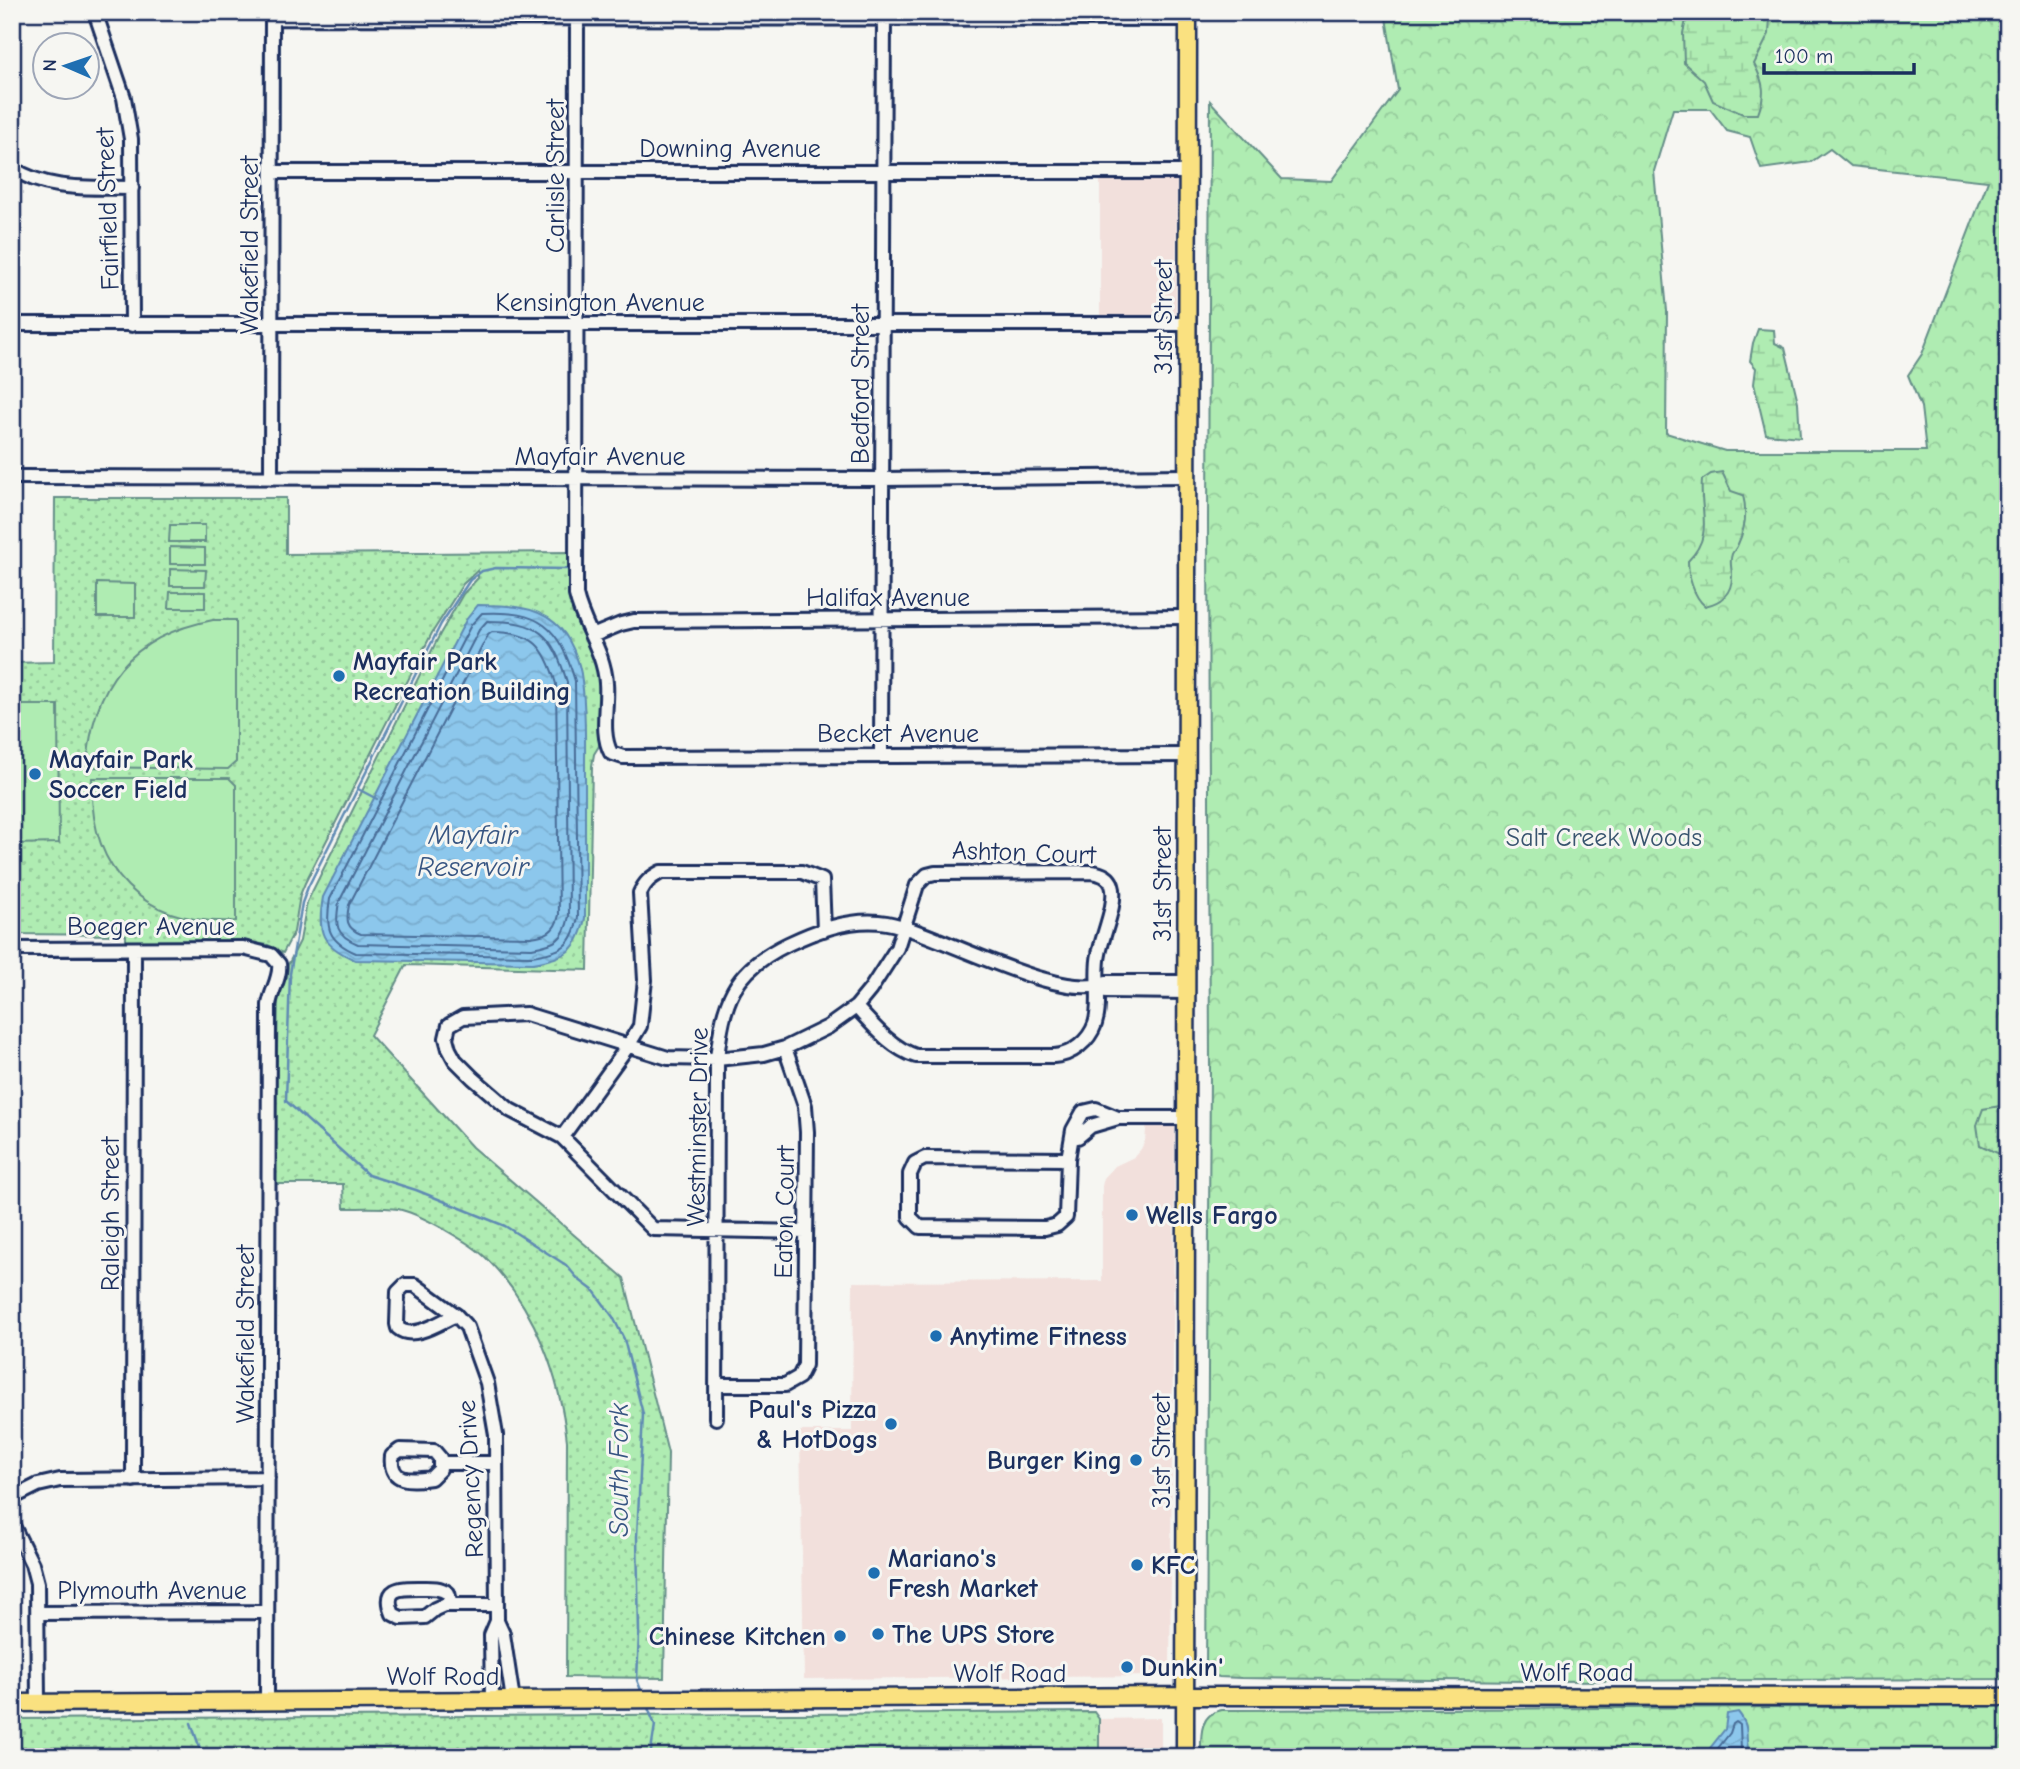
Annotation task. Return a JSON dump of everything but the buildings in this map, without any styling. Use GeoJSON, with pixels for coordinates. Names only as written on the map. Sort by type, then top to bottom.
{"type":"FeatureCollection","features":[{"type":"Feature","properties":{"kind":"main road","name":"31st Street"},"geometry":{"type":"LineString","coordinates":[[1185,1757],[1188,16]]}},
{"type":"Feature","properties":{"kind":"main road","name":"Wolf Road"},"geometry":{"type":"LineString","coordinates":[[12,1703],[1185,1696],[2008,1697]]}},
{"type":"Feature","properties":{"kind":"street","name":"Fairfield Street"},"geometry":{"type":"LineString","coordinates":[[95,12],[124,98],[131,139],[132,324]]}},
{"type":"Feature","properties":{"kind":"street"},"geometry":{"type":"LineString","coordinates":[[272,15],[1188,16]]}},
{"type":"Feature","properties":{"kind":"street","name":"Wakefield Street"},"geometry":{"type":"LineString","coordinates":[[271,478],[272,15]]}},
{"type":"Feature","properties":{"kind":"street","name":"Carlisle Street"},"geometry":{"type":"LineString","coordinates":[[577,15],[579,172],[576,595],[582,618],[601,657],[606,682],[606,740],[611,753]]}},
{"type":"Feature","properties":{"kind":"street","name":"Bedford Street"},"geometry":{"type":"LineString","coordinates":[[881,755],[884,15]]}},
{"type":"Feature","properties":{"kind":"street"},"geometry":{"type":"LineString","coordinates":[[12,168],[33,180],[68,187],[132,188]]}},
{"type":"Feature","properties":{"kind":"street","name":"Downing Avenue"},"geometry":{"type":"LineString","coordinates":[[272,172],[1189,172]]}},
{"type":"Feature","properties":{"kind":"street","name":"Kensington Avenue"},"geometry":{"type":"LineString","coordinates":[[12,324],[1187,324]]}},
{"type":"Feature","properties":{"kind":"street","name":"Mayfair Avenue"},"geometry":{"type":"LineString","coordinates":[[12,477],[882,479],[1187,475]]}},
{"type":"Feature","properties":{"kind":"street","name":"Halifax Avenue"},"geometry":{"type":"LineString","coordinates":[[592,636],[634,621],[1187,617]]}},
{"type":"Feature","properties":{"kind":"street","name":"Becket Avenue"},"geometry":{"type":"LineString","coordinates":[[611,753],[623,757],[1186,755]]}},
{"type":"Feature","properties":{"kind":"street"},"geometry":{"type":"LineString","coordinates":[[806,1232],[653,1229],[562,1137],[640,1026],[645,980],[640,893],[644,883],[650,878],[661,872],[802,872],[822,880],[824,930]]}},
{"type":"Feature","properties":{"kind":"street","name":"Ashton Court"},"geometry":{"type":"LineString","coordinates":[[562,1137],[510,1110],[472,1078],[455,1060],[449,1049],[446,1038],[449,1025],[463,1017],[526,1014],[559,1022],[668,1058],[717,1059],[764,1054],[785,1048],[828,1027],[856,1007],[887,966],[905,928],[917,885],[927,875],[935,873],[1100,873],[1111,882],[1114,894],[1099,954],[1097,986]]}},
{"type":"Feature","properties":{"kind":"street","name":"Westminster Drive"},"geometry":{"type":"LineString","coordinates":[[716,1418],[717,1059],[721,1019],[734,988],[752,967],[774,951],[824,930],[862,923],[885,923],[951,943],[1040,979],[1065,985],[1097,986],[1105,982],[1186,987]]}},
{"type":"Feature","properties":{"kind":"street","name":"Boeger Avenue"},"geometry":{"type":"LineString","coordinates":[[12,949],[251,949],[271,955],[280,969]]}},
{"type":"Feature","properties":{"kind":"street","name":"Raleigh Street"},"geometry":{"type":"LineString","coordinates":[[132,1480],[134,949]]}},
{"type":"Feature","properties":{"kind":"street","name":"Wakefield Street"},"geometry":{"type":"LineString","coordinates":[[267,1702],[269,1005],[280,969]]}},
{"type":"Feature","properties":{"kind":"street"},"geometry":{"type":"LineString","coordinates":[[856,1007],[889,1040],[907,1053],[1061,1056],[1077,1048],[1091,1032],[1097,1014],[1097,986]]}},
{"type":"Feature","properties":{"kind":"street","name":"Eaton Court"},"geometry":{"type":"LineString","coordinates":[[716,1385],[785,1385],[799,1377],[805,1365],[807,1132],[805,1106],[785,1048]]}},
{"type":"Feature","properties":{"kind":"street"},"geometry":{"type":"LineString","coordinates":[[1068,1159],[919,1160],[911,1168],[910,1174],[910,1217],[916,1224],[926,1227],[1057,1225],[1066,1217],[1068,1159],[1077,1120],[1086,1111],[1096,1109],[1118,1118],[1186,1118]]}},
{"type":"Feature","properties":{"kind":"street","name":"Regency Drive"},"geometry":{"type":"LineString","coordinates":[[456,1315],[414,1333],[401,1331],[397,1324],[397,1297],[401,1288],[409,1284],[415,1285],[456,1315],[467,1326],[487,1383],[496,1435],[497,1621],[491,1635],[492,1700]]}},
{"type":"Feature","properties":{"kind":"street"},"geometry":{"type":"LineString","coordinates":[[442,1463],[496,1464]]}},
{"type":"Feature","properties":{"kind":"street"},"geometry":{"type":"LineString","coordinates":[[12,1498],[48,1482],[268,1478]]}},
{"type":"Feature","properties":{"kind":"street"},"geometry":{"type":"LineString","coordinates":[[12,1524],[35,1574],[38,1703]]}},
{"type":"Feature","properties":{"kind":"street"},"geometry":{"type":"LineString","coordinates":[[451,1605],[448,1593],[434,1588],[400,1588],[393,1591],[391,1596],[393,1614],[401,1618],[425,1617],[435,1609],[451,1605],[497,1605]]}},
{"type":"Feature","properties":{"kind":"street","name":"Plymouth Avenue"},"geometry":{"type":"LineString","coordinates":[[38,1613],[267,1612]]}},
{"type":"Feature","properties":{"kind":"street","name":"Regency Drive"},"geometry":{"type":"LineString","coordinates":[[497,1621],[503,1634],[513,1700]]}},
{"type":"Feature","properties":{"kind":"shaded area"},"geometry":{"type":"Polygon","coordinates":[[[1100,170],[1177,171],[1176,325],[1100,325],[1100,170]]]}},
{"type":"Feature","properties":{"kind":"shaded area"},"geometry":{"type":"Polygon","coordinates":[[[1175,1119],[1170,1676],[804,1679],[800,1431],[852,1431],[853,1282],[1102,1281],[1104,1178],[1115,1166],[1134,1157],[1141,1149],[1145,1141],[1147,1120],[1175,1119]]]}},
{"type":"Feature","properties":{"kind":"shaded area"},"geometry":{"type":"Polygon","coordinates":[[[1161,1718],[1161,1757],[1099,1757],[1099,1719],[1161,1718]]]}},
{"type":"Feature","properties":{"kind":"green space","name":"Salt Creek Woods"},"geometry":{"type":"Polygon","coordinates":[[[1385,12],[2008,12],[2008,1679],[1533,1681],[1241,1678],[1219,1677],[1206,1671],[1210,1072],[1210,101],[1282,179],[1331,181],[1398,90],[1385,12]],[[1673,109],[1654,171],[1667,311],[1666,433],[1725,451],[1926,451],[1921,407],[1908,375],[1922,354],[1988,181],[1851,166],[1830,149],[1811,162],[1761,169],[1750,137],[1727,131],[1710,109],[1673,109]]]}},
{"type":"Feature","properties":{"kind":"green space"},"geometry":{"type":"Polygon","coordinates":[[[1688,12],[1776,12],[1770,17],[1769,34],[1754,64],[1763,88],[1758,114],[1743,114],[1713,101],[1704,81],[1684,63],[1683,33],[1688,12]]]}},
{"type":"Feature","properties":{"kind":"green space"},"geometry":{"type":"Polygon","coordinates":[[[1758,329],[1774,330],[1775,343],[1785,348],[1798,402],[1800,437],[1766,434],[1754,384],[1756,368],[1750,361],[1758,329]]]}},
{"type":"Feature","properties":{"kind":"green space"},"geometry":{"type":"Polygon","coordinates":[[[1722,472],[1731,491],[1743,495],[1745,520],[1731,557],[1730,588],[1716,603],[1705,606],[1692,585],[1688,561],[1696,551],[1704,532],[1702,480],[1711,474],[1722,472]]]}},
{"type":"Feature","properties":{"kind":"green space"},"geometry":{"type":"Polygon","coordinates":[[[55,498],[286,498],[286,554],[570,552],[574,614],[595,662],[601,697],[599,746],[592,766],[588,970],[406,965],[370,1035],[472,1147],[624,1278],[668,1453],[664,1678],[566,1677],[567,1441],[564,1417],[552,1369],[543,1346],[533,1323],[506,1281],[474,1248],[421,1217],[398,1209],[344,1208],[343,1184],[274,1184],[278,1002],[280,988],[287,977],[288,965],[300,941],[307,902],[440,634],[463,594],[478,578],[478,570],[463,584],[432,633],[305,883],[300,895],[294,932],[283,953],[268,945],[249,942],[126,942],[126,935],[12,934],[12,663],[54,662],[55,498]]]}},
{"type":"Feature","properties":{"kind":"green space"},"geometry":{"type":"Polygon","coordinates":[[[170,525],[205,525],[205,542],[169,542],[170,525]]]}},
{"type":"Feature","properties":{"kind":"green space"},"geometry":{"type":"Polygon","coordinates":[[[170,547],[205,548],[205,564],[170,564],[170,547]]]}},
{"type":"Feature","properties":{"kind":"green space"},"geometry":{"type":"Polygon","coordinates":[[[170,569],[206,570],[205,586],[170,586],[170,569]]]}},
{"type":"Feature","properties":{"kind":"green space"},"geometry":{"type":"Polygon","coordinates":[[[97,583],[135,584],[135,617],[97,617],[97,583]]]}},
{"type":"Feature","properties":{"kind":"green space"},"geometry":{"type":"Polygon","coordinates":[[[170,592],[205,592],[205,608],[169,608],[170,592]]]}},
{"type":"Feature","properties":{"kind":"green space"},"geometry":{"type":"Polygon","coordinates":[[[213,620],[236,620],[236,762],[228,769],[87,767],[90,738],[97,711],[107,688],[121,668],[159,638],[213,620]]]}},
{"type":"Feature","properties":{"kind":"green space","name":"Mayfair Park Soccer Field"},"geometry":{"type":"Polygon","coordinates":[[[12,705],[58,705],[59,843],[12,844],[12,705]]]}},
{"type":"Feature","properties":{"kind":"green space"},"geometry":{"type":"Polygon","coordinates":[[[92,778],[229,778],[236,785],[236,921],[203,920],[174,914],[149,902],[128,886],[112,865],[100,840],[93,811],[92,778]]]}},
{"type":"Feature","properties":{"kind":"green space"},"geometry":{"type":"Polygon","coordinates":[[[2000,1106],[2008,1108],[2008,1158],[1980,1145],[1977,1125],[1983,1109],[2000,1106]]]}},
{"type":"Feature","properties":{"kind":"green space"},"geometry":{"type":"Polygon","coordinates":[[[2008,1706],[2008,1757],[1201,1757],[1201,1735],[1205,1722],[1214,1712],[1222,1710],[2008,1706]]]}},
{"type":"Feature","properties":{"kind":"green space"},"geometry":{"type":"Polygon","coordinates":[[[1094,1712],[1099,1719],[1099,1757],[12,1757],[12,1719],[1094,1712]]]}},
{"type":"Feature","properties":{"kind":"water","name":"Mayfair Reservoir"},"geometry":{"type":"Polygon","coordinates":[[[478,605],[518,607],[547,617],[565,635],[577,657],[582,681],[585,724],[585,918],[582,929],[568,951],[554,959],[533,963],[355,960],[335,949],[324,936],[321,920],[323,897],[466,620],[478,605]]]}},
{"type":"Feature","properties":{"kind":"water"},"geometry":{"type":"Polygon","coordinates":[[[1738,1712],[1745,1724],[1751,1757],[1703,1757],[1725,1729],[1727,1714],[1738,1712]]]}},
{"type":"Feature","properties":{"kind":"waterway","name":"South Fork"},"geometry":{"type":"LineString","coordinates":[[568,569],[496,568],[482,571],[470,580],[441,624],[302,903],[290,974],[286,1101],[368,1175],[416,1190],[505,1226],[566,1265],[594,1291],[613,1317],[624,1339],[643,1414],[637,1536],[637,1680],[641,1690]]}},
{"type":"Feature","properties":{"kind":"waterway"},"geometry":{"type":"LineString","coordinates":[[358,789],[377,799]]}},
{"type":"Feature","properties":{"kind":"waterway","name":"South Fork"},"geometry":{"type":"LineString","coordinates":[[648,1708],[655,1725],[650,1757]]}},
{"type":"Feature","properties":{"kind":"waterway"},"geometry":{"type":"LineString","coordinates":[[191,1723],[203,1757]]}},
{"type":"Feature","properties":{"kind":"place","name":"Mayfair Park Recreation Building"},"geometry":{"type":"Point","coordinates":[339,676]}},
{"type":"Feature","properties":{"kind":"place","name":"Mayfair Park Soccer Field"},"geometry":{"type":"Point","coordinates":[35,774]}},
{"type":"Feature","properties":{"kind":"place","name":"Wells Fargo"},"geometry":{"type":"Point","coordinates":[1132,1215]}},
{"type":"Feature","properties":{"kind":"place","name":"Anytime Fitness"},"geometry":{"type":"Point","coordinates":[936,1336]}},
{"type":"Feature","properties":{"kind":"place","name":"Paul's Pizza & HotDogs"},"geometry":{"type":"Point","coordinates":[891,1424]}},
{"type":"Feature","properties":{"kind":"place","name":"Burger King"},"geometry":{"type":"Point","coordinates":[1136,1460]}},
{"type":"Feature","properties":{"kind":"place","name":"KFC"},"geometry":{"type":"Point","coordinates":[1137,1565]}},
{"type":"Feature","properties":{"kind":"place","name":"Mariano's Fresh Market"},"geometry":{"type":"Point","coordinates":[874,1573]}},
{"type":"Feature","properties":{"kind":"place","name":"The UPS Store"},"geometry":{"type":"Point","coordinates":[878,1634]}},
{"type":"Feature","properties":{"kind":"place","name":"Chinese Kitchen"},"geometry":{"type":"Point","coordinates":[840,1636]}},
{"type":"Feature","properties":{"kind":"place","name":"Dunkin'"},"geometry":{"type":"Point","coordinates":[1127,1667]}}]}
